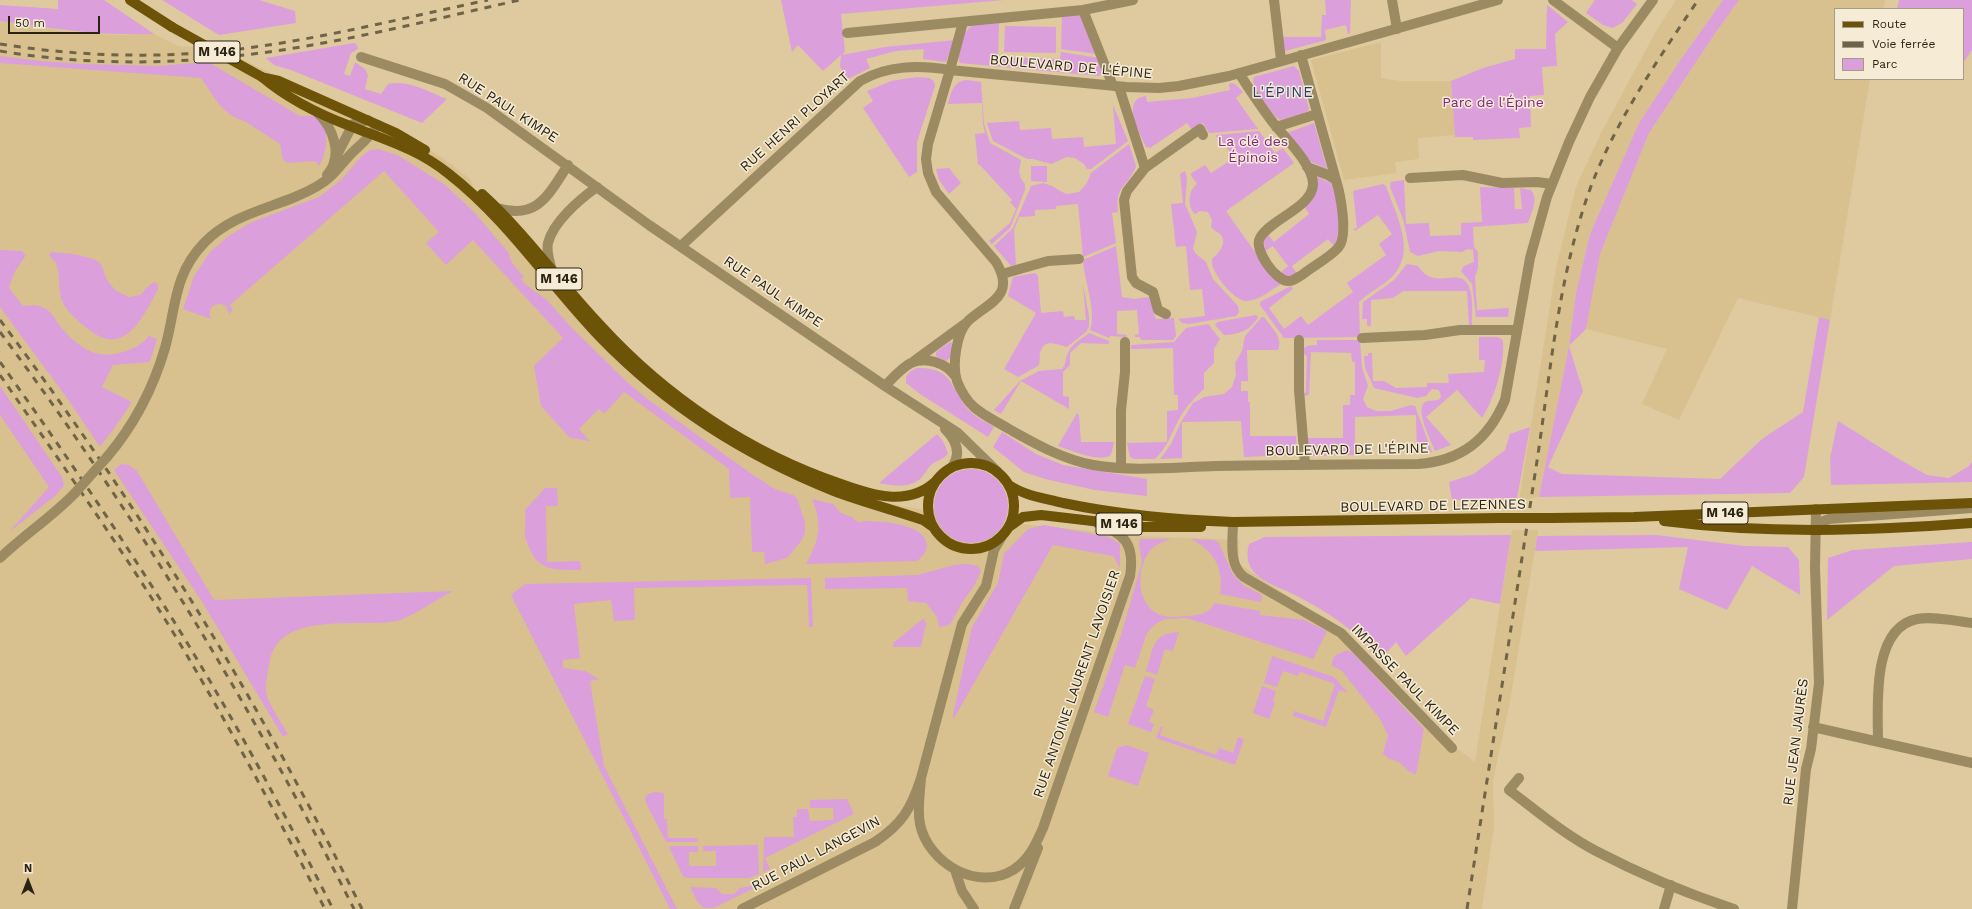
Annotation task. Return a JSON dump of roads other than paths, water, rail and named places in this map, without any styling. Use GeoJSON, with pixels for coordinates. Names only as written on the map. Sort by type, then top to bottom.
{"type":"FeatureCollection","features":[{"type":"Feature","properties":{"kind":"main road","name":"M 146"},"geometry":{"type":"LineString","coordinates":[[130,0],[172,27],[262,77],[280,92],[351,127],[418,153],[467,189],[503,225],[601,338],[634,370],[686,412],[737,444],[786,470],[842,493],[923,520],[933,527]]}},
{"type":"Feature","properties":{"kind":"main road","name":"M 146"},"geometry":{"type":"LineString","coordinates":[[262,77],[279,81],[378,124],[404,137],[432,154],[464,177],[498,208],[600,326],[650,374],[712,420],[763,451],[823,478],[876,495],[906,496],[924,490],[935,482]]}},
{"type":"Feature","properties":{"kind":"main road"},"geometry":{"type":"LineString","coordinates":[[975,462],[988,466],[997,471],[1009,485],[1014,499],[1014,509],[1005,532],[985,546],[966,549],[947,542],[933,527],[929,518],[929,495],[935,482],[940,475],[952,467],[961,464],[975,462]]}},
{"type":"Feature","properties":{"kind":"main road","name":"BOULEVARD DE LEZENNES"},"geometry":{"type":"LineString","coordinates":[[1009,485],[1028,494],[1107,511],[1155,518],[1233,522],[1634,517],[1972,503]]}},
{"type":"Feature","properties":{"kind":"main road","name":"BOULEVARD DE LEZENNES"},"geometry":{"type":"LineString","coordinates":[[1005,532],[1018,520],[1030,516],[1155,527],[1202,527],[1233,522]]}},
{"type":"Feature","properties":{"kind":"main road","name":"BOULEVARD DE LEZENNES"},"geometry":{"type":"LineString","coordinates":[[1634,517],[1752,528],[1815,530],[1877,530],[1972,523]]}},
{"type":"Feature","properties":{"kind":"street"},"geometry":{"type":"LineString","coordinates":[[847,32],[1083,10],[1133,0]]}},
{"type":"Feature","properties":{"kind":"street"},"geometry":{"type":"LineString","coordinates":[[1274,0],[1281,60]]}},
{"type":"Feature","properties":{"kind":"street"},"geometry":{"type":"LineString","coordinates":[[1392,0],[1397,29]]}},
{"type":"Feature","properties":{"kind":"street","name":"BOULEVARD DE L'ÉPINE"},"geometry":{"type":"LineString","coordinates":[[950,70],[1116,86],[1148,88],[1180,86],[1239,73],[1498,0]]}},
{"type":"Feature","properties":{"kind":"street"},"geometry":{"type":"LineString","coordinates":[[1553,0],[1618,48]]}},
{"type":"Feature","properties":{"kind":"street","name":"BOULEVARD DE L'ÉPINE"},"geometry":{"type":"LineString","coordinates":[[910,364],[921,361],[934,362],[947,367],[955,376],[965,396],[974,407],[1018,434],[1058,454],[1074,461],[1099,466],[1122,467],[1430,463],[1446,460],[1464,451],[1476,442],[1490,427],[1505,400],[1532,252],[1552,184],[1583,111],[1618,48],[1653,0]]}},
{"type":"Feature","properties":{"kind":"street"},"geometry":{"type":"LineString","coordinates":[[1083,10],[1116,86],[1145,168]]}},
{"type":"Feature","properties":{"kind":"street"},"geometry":{"type":"LineString","coordinates":[[885,386],[910,364],[988,308],[997,299],[1002,286],[1002,274],[996,262],[936,192],[928,173],[926,159],[928,144],[963,22]]}},
{"type":"Feature","properties":{"kind":"street"},"geometry":{"type":"LineString","coordinates":[[1239,73],[1276,127],[1308,167],[1313,183],[1309,196],[1264,233],[1258,241],[1261,254],[1275,275],[1280,279],[1289,281],[1299,277],[1338,248],[1341,244],[1343,235],[1342,207],[1336,180],[1301,55]]}},
{"type":"Feature","properties":{"kind":"street","name":"RUE PAUL KIMPE"},"geometry":{"type":"LineString","coordinates":[[361,57],[428,78],[455,89],[487,108],[681,246],[885,386],[967,440],[997,471]]}},
{"type":"Feature","properties":{"kind":"street","name":"RUE HENRI PLOYART"},"geometry":{"type":"LineString","coordinates":[[681,246],[860,81],[873,75],[900,68],[924,66],[950,70]]}},
{"type":"Feature","properties":{"kind":"street"},"geometry":{"type":"LineString","coordinates":[[318,112],[328,124],[333,136],[336,148],[334,163]]}},
{"type":"Feature","properties":{"kind":"street"},"geometry":{"type":"LineString","coordinates":[[1276,127],[1317,114]]}},
{"type":"Feature","properties":{"kind":"street"},"geometry":{"type":"LineString","coordinates":[[318,185],[329,172],[351,127],[357,122],[368,120]]}},
{"type":"Feature","properties":{"kind":"street"},"geometry":{"type":"LineString","coordinates":[[0,558],[29,531],[62,507],[107,457],[131,426],[151,388],[165,347],[176,292],[184,271],[197,251],[210,237],[234,220],[296,196],[330,178],[356,149],[372,135],[378,124]]}},
{"type":"Feature","properties":{"kind":"street"},"geometry":{"type":"LineString","coordinates":[[1166,314],[1158,310],[1153,292],[1136,283],[1132,277],[1124,200],[1127,192],[1145,168],[1200,129],[1204,135]]}},
{"type":"Feature","properties":{"kind":"street"},"geometry":{"type":"LineString","coordinates":[[498,208],[510,212],[521,212],[535,208],[568,165]]}},
{"type":"Feature","properties":{"kind":"street"},"geometry":{"type":"LineString","coordinates":[[1308,167],[1336,180]]}},
{"type":"Feature","properties":{"kind":"street"},"geometry":{"type":"LineString","coordinates":[[1410,178],[1463,175],[1502,183],[1538,182],[1552,184]]}},
{"type":"Feature","properties":{"kind":"street"},"geometry":{"type":"LineString","coordinates":[[552,271],[548,247],[552,234],[571,209],[597,187]]}},
{"type":"Feature","properties":{"kind":"street"},"geometry":{"type":"LineString","coordinates":[[1002,274],[1048,261],[1079,259]]}},
{"type":"Feature","properties":{"kind":"street","name":"BOULEVARD DE L'ÉPINE"},"geometry":{"type":"LineString","coordinates":[[955,376],[954,363],[956,351],[960,336],[967,322]]}},
{"type":"Feature","properties":{"kind":"street"},"geometry":{"type":"LineString","coordinates":[[1362,338],[1425,335],[1460,330],[1517,330]]}},
{"type":"Feature","properties":{"kind":"street"},"geometry":{"type":"LineString","coordinates":[[1299,340],[1299,390],[1305,464]]}},
{"type":"Feature","properties":{"kind":"street"},"geometry":{"type":"LineString","coordinates":[[1122,467],[1121,410],[1125,372],[1125,342]]}},
{"type":"Feature","properties":{"kind":"street","name":"RUE PAUL KIMPE"},"geometry":{"type":"LineString","coordinates":[[934,418],[950,434],[956,444],[958,456],[952,467]]}},
{"type":"Feature","properties":{"kind":"street"},"geometry":{"type":"LineString","coordinates":[[1815,530],[1821,522],[1829,519],[1972,508]]}},
{"type":"Feature","properties":{"kind":"street","name":"RUE JEAN JAURÈS"},"geometry":{"type":"LineString","coordinates":[[1792,909],[1806,769],[1811,749],[1819,679],[1814,568],[1816,509]]}},
{"type":"Feature","properties":{"kind":"street","name":"RUE ANTOINE LAURENT LAVOISIER"},"geometry":{"type":"LineString","coordinates":[[1043,828],[1114,624],[1131,570],[1131,553],[1124,537],[1117,532],[1093,521]]}},
{"type":"Feature","properties":{"kind":"street","name":"IMPASSE PAUL KIMPE"},"geometry":{"type":"LineString","coordinates":[[1233,522],[1234,563],[1241,574],[1341,633],[1452,748]]}},
{"type":"Feature","properties":{"kind":"street","name":"RUE PAUL LANGEVIN"},"geometry":{"type":"LineString","coordinates":[[742,909],[875,842],[900,822],[909,810],[921,778],[933,736],[962,624],[986,586],[994,550],[1005,532]]}},
{"type":"Feature","properties":{"kind":"street"},"geometry":{"type":"LineString","coordinates":[[1878,742],[1880,670],[1886,648],[1896,632],[1908,622],[1922,618],[1972,623]]}},
{"type":"Feature","properties":{"kind":"street"},"geometry":{"type":"LineString","coordinates":[[1813,727],[1972,764]]}},
{"type":"Feature","properties":{"kind":"street","name":"RUE PAUL LANGEVIN"},"geometry":{"type":"LineString","coordinates":[[921,778],[919,813],[923,834],[938,855],[955,870],[967,875],[980,877],[997,876],[1013,870],[1030,854],[1043,828]]}},
{"type":"Feature","properties":{"kind":"street"},"geometry":{"type":"LineString","coordinates":[[1519,778],[1509,790],[1596,851],[1671,885],[1734,909]]}},
{"type":"Feature","properties":{"kind":"street"},"geometry":{"type":"LineString","coordinates":[[1014,909],[1033,864],[1043,828]]}},
{"type":"Feature","properties":{"kind":"street"},"geometry":{"type":"LineString","coordinates":[[955,870],[962,891],[974,909]]}},
{"type":"Feature","properties":{"kind":"street"},"geometry":{"type":"LineString","coordinates":[[1664,909],[1671,885]]}},
{"type":"Feature","properties":{"kind":"railway"},"geometry":{"type":"LineString","coordinates":[[0,44],[61,52],[92,54],[155,55],[217,52],[308,38],[488,0]]}},
{"type":"Feature","properties":{"kind":"railway"},"geometry":{"type":"LineString","coordinates":[[0,51],[58,59],[88,61],[147,62],[206,59],[271,52],[307,46],[520,0]]}},
{"type":"Feature","properties":{"kind":"railway"},"geometry":{"type":"LineString","coordinates":[[1467,909],[1537,461],[1552,355],[1564,284],[1572,249],[1581,215],[1593,181],[1615,133],[1627,110],[1698,0]]}},
{"type":"Feature","properties":{"kind":"railway"},"geometry":{"type":"LineString","coordinates":[[0,320],[70,416],[158,547],[204,621],[275,743],[362,909]]}},
{"type":"Feature","properties":{"kind":"railway"},"geometry":{"type":"LineString","coordinates":[[0,332],[50,400],[98,470],[189,613],[233,685],[275,759],[354,909]]}},
{"type":"Feature","properties":{"kind":"railway"},"geometry":{"type":"LineString","coordinates":[[0,362],[96,500],[186,641],[262,774],[333,909]]}},
{"type":"Feature","properties":{"kind":"railway"},"geometry":{"type":"LineString","coordinates":[[0,375],[114,540],[179,642],[254,774],[325,909]]}},
{"type":"Feature","properties":{"kind":"district","name":"L'ÉPINE"},"geometry":{"type":"Point","coordinates":[1283,93]}},
{"type":"Feature","properties":{"kind":"park label","name":"Parc de l'Épine"},"geometry":{"type":"Point","coordinates":[1493,103]}},
{"type":"Feature","properties":{"kind":"park label","name":"La clé des Épinois"},"geometry":{"type":"Point","coordinates":[1253,150]}}]}
